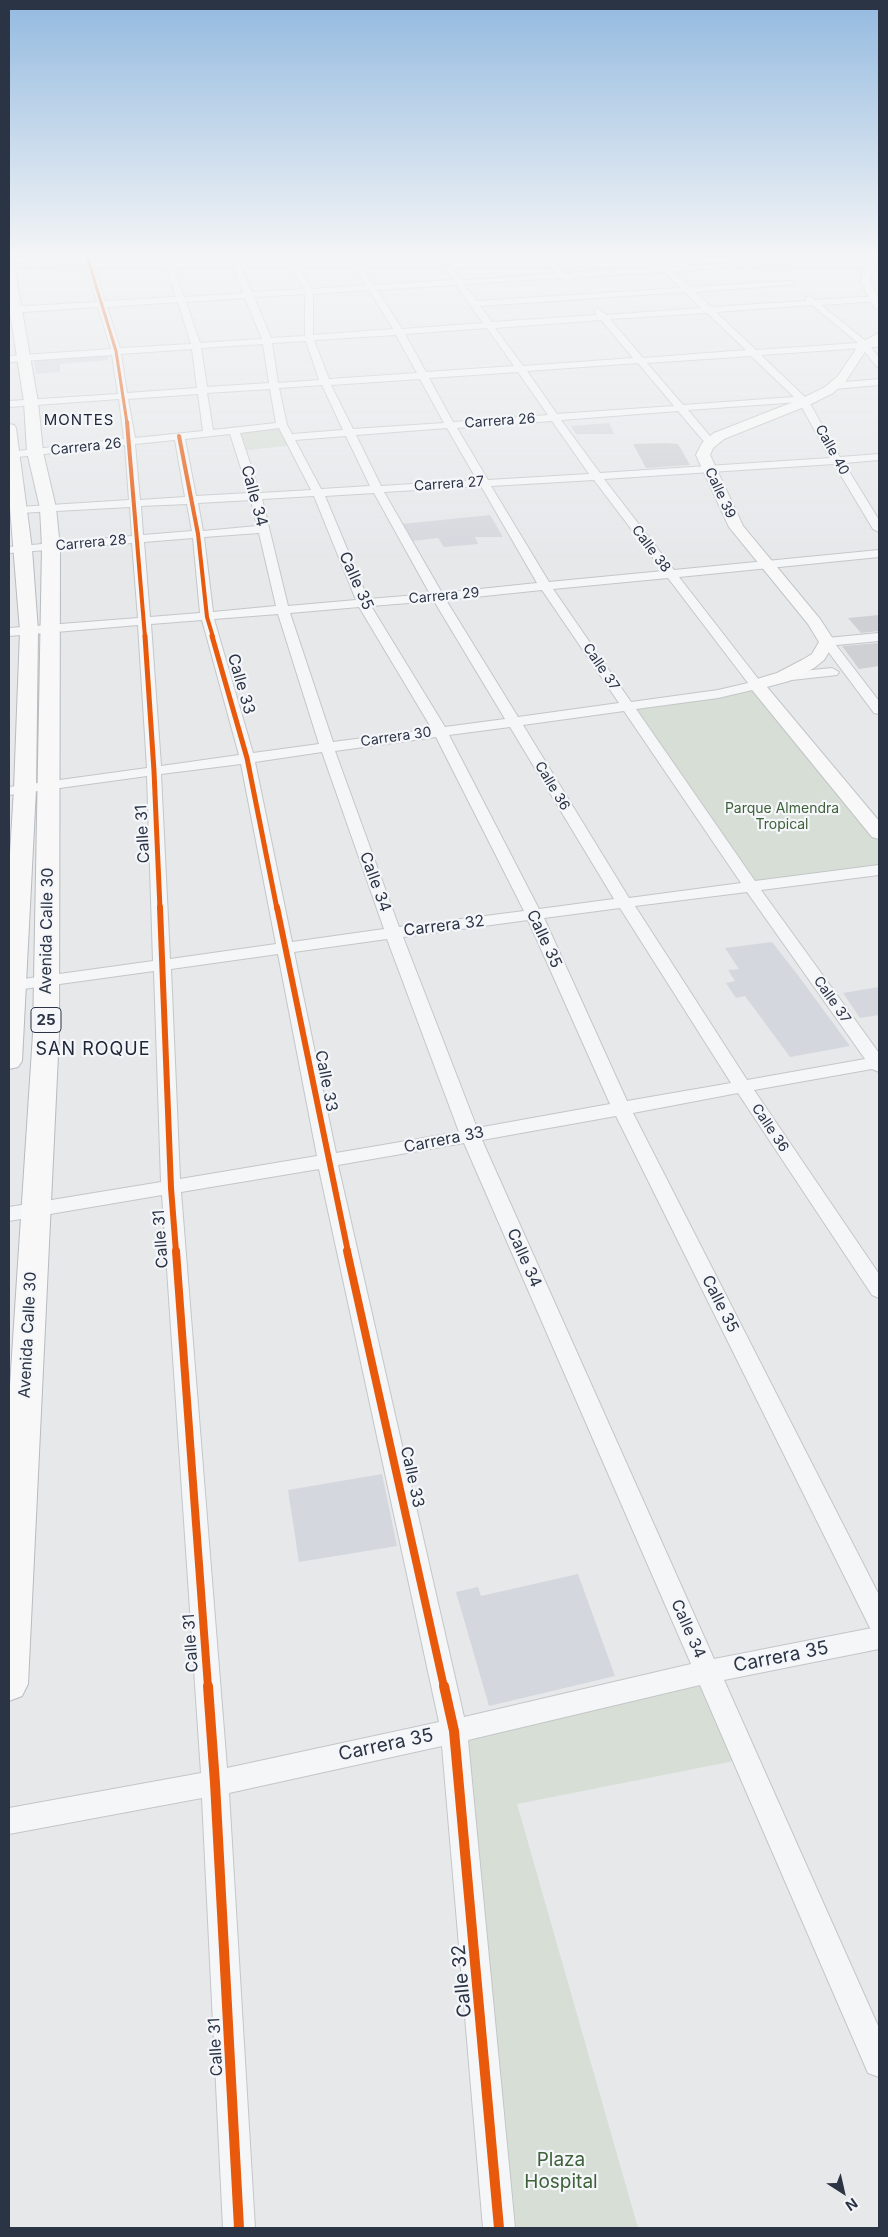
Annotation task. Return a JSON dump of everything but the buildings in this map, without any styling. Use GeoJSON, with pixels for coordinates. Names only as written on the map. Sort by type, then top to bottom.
{"type":"FeatureCollection","features":[{"type":"Feature","properties":{"kind":"highway","name":"Avenida Calle 30"},"geometry":{"type":"LineString","coordinates":[[9,1061],[11,986],[28,788],[29,631],[16,550],[19,510],[20,403],[16,358]]}},
{"type":"Feature","properties":{"kind":"highway","name":"Avenida Calle 30"},"geometry":{"type":"LineString","coordinates":[[9,428],[19,454],[48,508],[51,547],[29,631]]}},
{"type":"Feature","properties":{"kind":"highway","name":"Avenida Calle 30"},"geometry":{"type":"LineString","coordinates":[[9,1684],[46,1034],[46,982],[28,788]]}},
{"type":"Feature","properties":{"kind":"main road"},"geometry":{"type":"LineString","coordinates":[[710,442],[730,430],[834,386],[856,357]]}},
{"type":"Feature","properties":{"kind":"main road","name":"Calle 39"},"geometry":{"type":"LineString","coordinates":[[710,442],[703,456],[736,527],[764,564],[814,622],[827,642]]}},
{"type":"Feature","properties":{"kind":"main road","name":"Carrera 30"},"geometry":{"type":"LineString","coordinates":[[756,685],[783,677],[818,657],[827,642]]}},
{"type":"Feature","properties":{"kind":"main road","name":"Calle 38"},"geometry":{"type":"LineString","coordinates":[[756,685],[879,833]]}},
{"type":"Feature","properties":{"kind":"street","name":"Calle 31"},"geometry":{"type":"LineString","coordinates":[[117,357],[121,397],[130,442],[154,771],[171,1188],[215,1783],[239,2228]]}},
{"type":"Feature","properties":{"kind":"street"},"geometry":{"type":"LineString","coordinates":[[198,357],[208,433]]}},
{"type":"Feature","properties":{"kind":"street","name":"Calle 35"},"geometry":{"type":"LineString","coordinates":[[270,357],[282,425],[318,493],[364,603],[440,731],[534,915],[621,1108],[879,1620]]}},
{"type":"Feature","properties":{"kind":"street","name":"Calle 36"},"geometry":{"type":"LineString","coordinates":[[316,357],[325,382],[377,490],[438,597],[625,904],[742,1086],[879,1290]]}},
{"type":"Feature","properties":{"kind":"street","name":"Calle 37"},"geometry":{"type":"LineString","coordinates":[[412,357],[545,586],[752,888],[878,1063]]}},
{"type":"Feature","properties":{"kind":"street","name":"Calle 38"},"geometry":{"type":"LineString","coordinates":[[512,357],[597,477],[756,685]]}},
{"type":"Feature","properties":{"kind":"street","name":"Calle 39"},"geometry":{"type":"LineString","coordinates":[[639,357],[710,442]]}},
{"type":"Feature","properties":{"kind":"street"},"geometry":{"type":"LineString","coordinates":[[20,403],[677,357]]}},
{"type":"Feature","properties":{"kind":"street","name":"Calle 40"},"geometry":{"type":"LineString","coordinates":[[757,357],[803,400],[879,529]]}},
{"type":"Feature","properties":{"kind":"street"},"geometry":{"type":"LineString","coordinates":[[834,386],[879,382]]}},
{"type":"Feature","properties":{"kind":"street","name":"Carrera 26"},"geometry":{"type":"LineString","coordinates":[[289,437],[679,406],[803,400]]}},
{"type":"Feature","properties":{"kind":"street","name":"Carrera 26"},"geometry":{"type":"LineString","coordinates":[[19,454],[282,425]]}},
{"type":"Feature","properties":{"kind":"street","name":"Calle 34"},"geometry":{"type":"LineString","coordinates":[[234,430],[256,497],[283,610],[327,747],[393,933],[470,1135],[879,2062]]}},
{"type":"Feature","properties":{"kind":"street","name":"Calle 33"},"geometry":{"type":"LineString","coordinates":[[179,436],[198,534],[207,617],[247,758],[328,1160],[454,1731]]}},
{"type":"Feature","properties":{"kind":"street","name":"Carrera 27"},"geometry":{"type":"LineString","coordinates":[[19,510],[377,490],[483,482],[597,477],[879,457]]}},
{"type":"Feature","properties":{"kind":"street","name":"Carrera 28"},"geometry":{"type":"LineString","coordinates":[[16,550],[263,529]]}},
{"type":"Feature","properties":{"kind":"street","name":"Carrera 29"},"geometry":{"type":"LineString","coordinates":[[29,631],[438,597],[879,553]]}},
{"type":"Feature","properties":{"kind":"street"},"geometry":{"type":"LineString","coordinates":[[827,642],[879,637]]}},
{"type":"Feature","properties":{"kind":"street","name":"Calle 39"},"geometry":{"type":"LineString","coordinates":[[827,642],[879,710]]}},
{"type":"Feature","properties":{"kind":"street","name":"Carrera 30"},"geometry":{"type":"LineString","coordinates":[[783,677],[832,672]]}},
{"type":"Feature","properties":{"kind":"street","name":"Carrera 30"},"geometry":{"type":"LineString","coordinates":[[28,788],[718,694],[756,685]]}},
{"type":"Feature","properties":{"kind":"street","name":"Carrera 32"},"geometry":{"type":"LineString","coordinates":[[11,986],[285,947],[752,888],[879,870]]}},
{"type":"Feature","properties":{"kind":"street","name":"Carrera 33"},"geometry":{"type":"LineString","coordinates":[[9,1214],[171,1188],[878,1063]]}},
{"type":"Feature","properties":{"kind":"street","name":"Carrera 35"},"geometry":{"type":"LineString","coordinates":[[9,1821],[215,1783],[454,1731],[707,1672],[879,1638]]}},
{"type":"Feature","properties":{"kind":"street","name":"Calle 32"},"geometry":{"type":"LineString","coordinates":[[454,1731],[500,2228]]}},
{"type":"Feature","properties":{"kind":"shaded area"},"geometry":{"type":"Polygon","coordinates":[[[108,357],[109,360],[60,364],[60,372],[36,374],[34,359],[108,357]]]}},
{"type":"Feature","properties":{"kind":"shaded area"},"geometry":{"type":"Polygon","coordinates":[[[609,423],[614,434],[576,434],[571,426],[609,423]]]}},
{"type":"Feature","properties":{"kind":"shaded area"},"geometry":{"type":"Polygon","coordinates":[[[490,515],[503,537],[475,537],[478,544],[444,547],[438,538],[412,541],[402,524],[490,515]]]}},
{"type":"Feature","properties":{"kind":"shaded area"},"geometry":{"type":"Polygon","coordinates":[[[772,942],[850,1046],[790,1057],[745,996],[736,998],[726,983],[735,981],[728,970],[739,969],[725,948],[772,942]]]}},
{"type":"Feature","properties":{"kind":"shaded area"},"geometry":{"type":"Polygon","coordinates":[[[879,987],[879,1015],[860,1018],[843,993],[879,987]]]}},
{"type":"Feature","properties":{"kind":"shaded area"},"geometry":{"type":"Polygon","coordinates":[[[382,1474],[397,1546],[299,1562],[288,1490],[382,1474]]]}},
{"type":"Feature","properties":{"kind":"shaded area"},"geometry":{"type":"Polygon","coordinates":[[[578,1574],[615,1676],[489,1706],[456,1592],[478,1587],[481,1596],[578,1574]]]}},
{"type":"Feature","properties":{"kind":"green space"},"geometry":{"type":"Polygon","coordinates":[[[282,425],[292,445],[241,451],[234,430],[282,425]]]}},
{"type":"Feature","properties":{"kind":"green space","name":"Parque Almendra Tropical"},"geometry":{"type":"Polygon","coordinates":[[[756,685],[879,833],[879,870],[752,888],[627,705],[756,685]]]}},
{"type":"Feature","properties":{"kind":"green space","name":"Plaza Hospital"},"geometry":{"type":"Polygon","coordinates":[[[707,1672],[744,1759],[517,1804],[638,2228],[509,2228],[454,1731],[707,1672]]]}},
{"type":"Feature","properties":{"kind":"cycle path"},"geometry":{"type":"LineString","coordinates":[[117,357],[130,442],[154,771],[171,1188],[215,1783],[239,2228]]}},
{"type":"Feature","properties":{"kind":"cycle path"},"geometry":{"type":"LineString","coordinates":[[179,436],[198,534],[207,617],[247,758],[330,1173],[454,1731],[499,2228]]}},
{"type":"Feature","properties":{"kind":"district","name":"MONTES"},"geometry":{"type":"Point","coordinates":[79,420]}},
{"type":"Feature","properties":{"kind":"district","name":"SAN ROQUE"},"geometry":{"type":"Point","coordinates":[93,1050]}}]}
